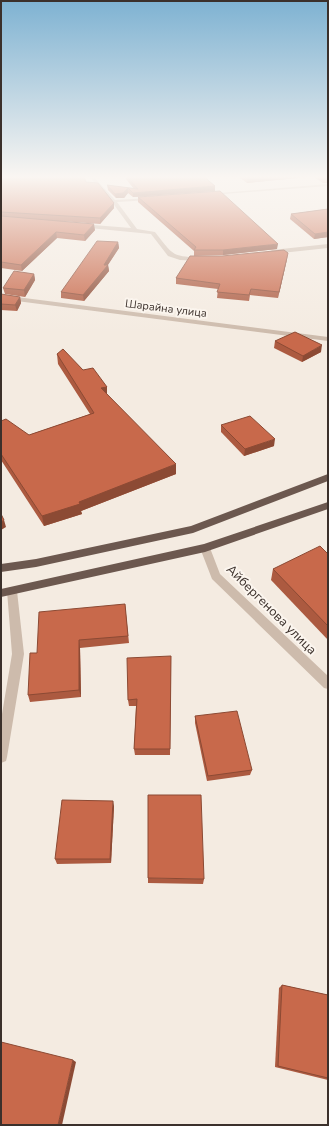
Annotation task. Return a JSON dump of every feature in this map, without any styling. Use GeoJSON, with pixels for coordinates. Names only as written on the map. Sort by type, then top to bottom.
{"type":"FeatureCollection","features":[{"type":"Feature","properties":{"kind":"highway"},"geometry":{"type":"LineString","coordinates":[[1,568],[36,563],[193,529],[328,477]]}},
{"type":"Feature","properties":{"kind":"highway"},"geometry":{"type":"LineString","coordinates":[[7,592],[204,548],[328,505]]}},
{"type":"Feature","properties":{"kind":"street"},"geometry":{"type":"LineString","coordinates":[[129,230],[153,233],[170,255],[180,258],[205,260]]}},
{"type":"Feature","properties":{"kind":"street"},"geometry":{"type":"LineString","coordinates":[[267,253],[328,246]]}},
{"type":"Feature","properties":{"kind":"street","name":"Шарайна улица"},"geometry":{"type":"LineString","coordinates":[[1,297],[328,339]]}},
{"type":"Feature","properties":{"kind":"street","name":"Айбергенова улица"},"geometry":{"type":"LineString","coordinates":[[204,548],[216,576],[328,684]]}},
{"type":"Feature","properties":{"kind":"street"},"geometry":{"type":"LineString","coordinates":[[1,757],[18,654],[7,592]]}},
{"type":"Feature","properties":{"kind":"building"},"geometry":{"type":"Polygon","coordinates":[[[1,230],[89,230],[84,235],[56,232],[21,265],[1,262],[1,230]]]}},
{"type":"Feature","properties":{"kind":"building"},"geometry":{"type":"Polygon","coordinates":[[[176,230],[262,230],[278,244],[223,250],[194,250],[196,247],[176,230]]]}},
{"type":"Feature","properties":{"kind":"building"},"geometry":{"type":"Polygon","coordinates":[[[310,230],[328,230],[328,232],[315,234],[310,230]]]}},
{"type":"Feature","properties":{"kind":"building"},"geometry":{"type":"Polygon","coordinates":[[[97,241],[118,242],[104,265],[108,265],[83,295],[61,292],[97,241]]]}},
{"type":"Feature","properties":{"kind":"building"},"geometry":{"type":"Polygon","coordinates":[[[284,250],[288,253],[279,292],[251,289],[249,295],[217,292],[220,284],[176,278],[190,256],[222,256],[284,250]]]}},
{"type":"Feature","properties":{"kind":"building"},"geometry":{"type":"Polygon","coordinates":[[[14,271],[34,274],[24,290],[3,288],[14,271]]]}},
{"type":"Feature","properties":{"kind":"building"},"geometry":{"type":"Polygon","coordinates":[[[1,294],[20,297],[15,305],[1,304],[1,294]]]}},
{"type":"Feature","properties":{"kind":"building"},"geometry":{"type":"Polygon","coordinates":[[[295,332],[322,345],[303,356],[275,341],[295,332]]]}},
{"type":"Feature","properties":{"kind":"building"},"geometry":{"type":"Polygon","coordinates":[[[63,349],[83,370],[93,368],[107,387],[101,388],[176,464],[79,502],[80,504],[42,516],[1,454],[1,421],[6,419],[29,435],[94,413],[57,354],[63,349]]]}},
{"type":"Feature","properties":{"kind":"building"},"geometry":{"type":"Polygon","coordinates":[[[250,416],[275,439],[245,449],[221,425],[250,416]]]}},
{"type":"Feature","properties":{"kind":"building"},"geometry":{"type":"Polygon","coordinates":[[[1,514],[4,520],[1,522],[1,514]]]}},
{"type":"Feature","properties":{"kind":"building"},"geometry":{"type":"Polygon","coordinates":[[[320,546],[328,554],[328,626],[273,569],[320,546]]]}},
{"type":"Feature","properties":{"kind":"building"},"geometry":{"type":"Polygon","coordinates":[[[125,604],[128,636],[79,640],[79,690],[28,695],[30,653],[37,653],[39,612],[125,604]]]}},
{"type":"Feature","properties":{"kind":"building"},"geometry":{"type":"Polygon","coordinates":[[[171,656],[170,749],[134,749],[137,699],[128,700],[127,658],[171,656]]]}},
{"type":"Feature","properties":{"kind":"building"},"geometry":{"type":"Polygon","coordinates":[[[237,711],[252,770],[208,776],[195,716],[237,711]]]}},
{"type":"Feature","properties":{"kind":"building"},"geometry":{"type":"Polygon","coordinates":[[[148,795],[201,795],[204,879],[148,878],[148,795]]]}},
{"type":"Feature","properties":{"kind":"building"},"geometry":{"type":"Polygon","coordinates":[[[62,800],[113,801],[110,859],[55,859],[62,800]]]}},
{"type":"Feature","properties":{"kind":"building"},"geometry":{"type":"Polygon","coordinates":[[[282,985],[328,995],[328,1078],[278,1066],[282,985]]]}},
{"type":"Feature","properties":{"kind":"building"},"geometry":{"type":"Polygon","coordinates":[[[1,1042],[73,1060],[58,1125],[1,1125],[1,1042]]]}}]}
